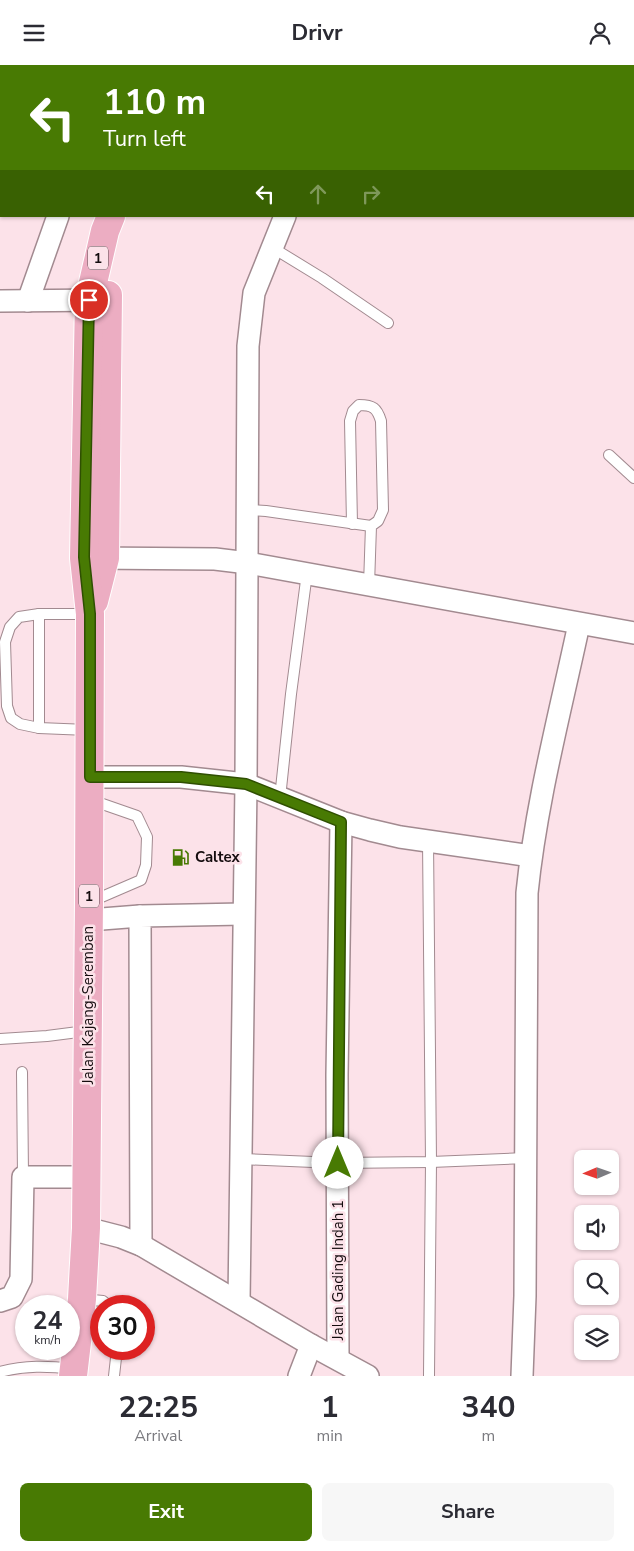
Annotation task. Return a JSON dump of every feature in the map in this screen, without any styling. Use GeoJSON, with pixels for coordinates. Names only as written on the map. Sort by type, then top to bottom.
{"type":"FeatureCollection","features":[{"type":"Feature","properties":{"kind":"main road","name":"Jalan Kajang-Seremban"},"geometry":{"type":"LineString","coordinates":[[74,1372],[82,1299],[86,1228],[90,614],[94,558],[98,300],[96,268],[111,217]]}},
{"type":"Feature","properties":{"kind":"main road"},"geometry":{"type":"LineString","coordinates":[[98,300],[112,271],[131,217]]}},
{"type":"Feature","properties":{"kind":"street"},"geometry":{"type":"LineString","coordinates":[[28,301],[58,217]]}},
{"type":"Feature","properties":{"kind":"street"},"geometry":{"type":"LineString","coordinates":[[239,1301],[246,784],[248,346],[254,293],[285,217]]}},
{"type":"Feature","properties":{"kind":"street"},"geometry":{"type":"LineString","coordinates":[[0,301],[98,300]]}},
{"type":"Feature","properties":{"kind":"street"},"geometry":{"type":"LineString","coordinates":[[94,558],[215,559],[248,563],[634,633]]}},
{"type":"Feature","properties":{"kind":"street"},"geometry":{"type":"LineString","coordinates":[[522,1376],[525,1296],[527,893],[537,819],[580,624]]}},
{"type":"Feature","properties":{"kind":"street"},"geometry":{"type":"LineString","coordinates":[[90,788],[181,777],[246,784],[341,822],[400,837],[531,856]]}},
{"type":"Feature","properties":{"kind":"street","name":"Jalan Gading Indah 1"},"geometry":{"type":"LineString","coordinates":[[338,1359],[341,822]]}},
{"type":"Feature","properties":{"kind":"street"},"geometry":{"type":"LineString","coordinates":[[89,911],[140,916],[243,914]]}},
{"type":"Feature","properties":{"kind":"street"},"geometry":{"type":"LineString","coordinates":[[140,916],[141,1245]]}},
{"type":"Feature","properties":{"kind":"street"},"geometry":{"type":"LineString","coordinates":[[0,1301],[12,1297],[21,1279],[23,1177],[87,1177]]}},
{"type":"Feature","properties":{"kind":"street"},"geometry":{"type":"LineString","coordinates":[[86,1228],[121,1237],[141,1245],[311,1345],[368,1376]]}},
{"type":"Feature","properties":{"kind":"street"},"geometry":{"type":"LineString","coordinates":[[299,1376],[311,1345]]}},
{"type":"Feature","properties":{"kind":"lane"},"geometry":{"type":"LineString","coordinates":[[273,247],[388,323]]}},
{"type":"Feature","properties":{"kind":"lane"},"geometry":{"type":"LineString","coordinates":[[248,509],[371,526],[378,521],[383,511],[381,421],[378,410],[370,405],[359,405],[352,411],[350,421],[352,523]]}},
{"type":"Feature","properties":{"kind":"lane"},"geometry":{"type":"LineString","coordinates":[[609,455],[634,478]]}},
{"type":"Feature","properties":{"kind":"lane"},"geometry":{"type":"LineString","coordinates":[[369,585],[371,526]]}},
{"type":"Feature","properties":{"kind":"lane"},"geometry":{"type":"LineString","coordinates":[[280,799],[291,693],[307,573]]}},
{"type":"Feature","properties":{"kind":"lane"},"geometry":{"type":"LineString","coordinates":[[90,614],[39,614],[20,617],[10,627],[5,642],[6,706],[12,718],[20,725],[40,728],[90,730]]}},
{"type":"Feature","properties":{"kind":"lane"},"geometry":{"type":"LineString","coordinates":[[39,614],[40,728]]}},
{"type":"Feature","properties":{"kind":"lane"},"geometry":{"type":"LineString","coordinates":[[89,911],[141,880],[146,865],[147,837],[137,816],[90,788]]}},
{"type":"Feature","properties":{"kind":"lane"},"geometry":{"type":"LineString","coordinates":[[428,841],[431,1162],[429,1376]]}},
{"type":"Feature","properties":{"kind":"lane"},"geometry":{"type":"LineString","coordinates":[[0,1039],[88,1031]]}},
{"type":"Feature","properties":{"kind":"lane"},"geometry":{"type":"LineString","coordinates":[[22,1072],[23,1177]]}},
{"type":"Feature","properties":{"kind":"lane"},"geometry":{"type":"LineString","coordinates":[[241,1159],[338,1163],[526,1158]]}},
{"type":"Feature","properties":{"kind":"lane"},"geometry":{"type":"LineString","coordinates":[[82,1299],[90,1300]]}},
{"type":"Feature","properties":{"kind":"lane"},"geometry":{"type":"LineString","coordinates":[[114,1376],[116,1360]]}},
{"type":"Feature","properties":{"kind":"lane"},"geometry":{"type":"LineString","coordinates":[[0,1373],[18,1367],[51,1366],[74,1372]]}},
{"type":"Feature","properties":{"kind":"place","name":"Caltex"},"geometry":{"type":"Point","coordinates":[181,857]}},
{"type":"Feature","properties":{"kind":"route"},"geometry":{"type":"LineString","coordinates":[[89,300],[84,557],[90,614],[90,777],[181,777],[246,784],[341,822],[337,1075],[338,1163]]}}]}
